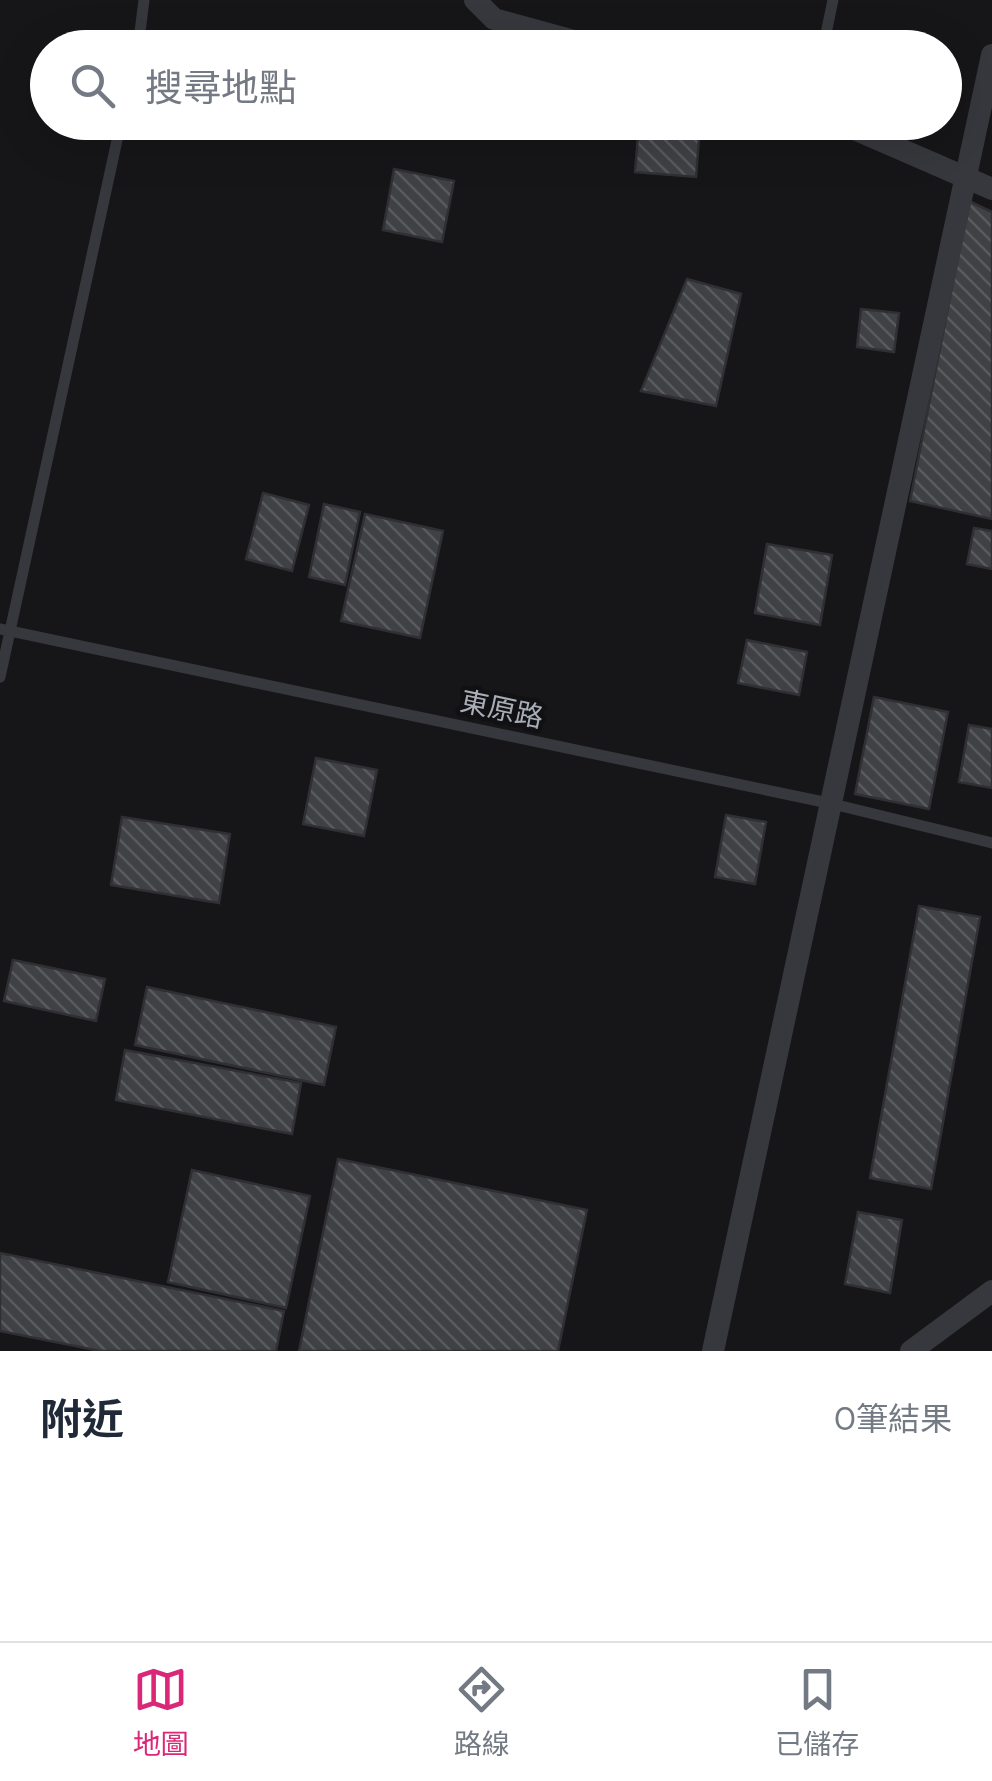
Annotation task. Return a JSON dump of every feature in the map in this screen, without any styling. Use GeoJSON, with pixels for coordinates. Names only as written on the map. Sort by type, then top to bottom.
{"type":"FeatureCollection","features":[{"type":"Feature","properties":{"kind":"street"},"geometry":{"type":"LineString","coordinates":[[475,0],[494,20],[532,30]]}},
{"type":"Feature","properties":{"kind":"street"},"geometry":{"type":"LineString","coordinates":[[713,1351],[992,55]]}},
{"type":"Feature","properties":{"kind":"street"},"geometry":{"type":"LineString","coordinates":[[880,140],[992,189]]}},
{"type":"Feature","properties":{"kind":"street"},"geometry":{"type":"LineString","coordinates":[[911,1351],[992,1291]]}},
{"type":"Feature","properties":{"kind":"lane"},"geometry":{"type":"LineString","coordinates":[[140,30],[144,0]]}},
{"type":"Feature","properties":{"kind":"lane"},"geometry":{"type":"LineString","coordinates":[[826,30],[833,0]]}},
{"type":"Feature","properties":{"kind":"lane"},"geometry":{"type":"LineString","coordinates":[[0,677],[5,630],[117,140]]}},
{"type":"Feature","properties":{"kind":"lane","name":"東原路"},"geometry":{"type":"LineString","coordinates":[[5,630],[832,804],[992,844]]}},
{"type":"Feature","properties":{"kind":"building"},"geometry":{"type":"Polygon","coordinates":[[[638,140],[699,140],[696,177],[635,172],[638,140]]]}},
{"type":"Feature","properties":{"kind":"building"},"geometry":{"type":"Polygon","coordinates":[[[394,169],[454,181],[442,242],[383,230],[394,169]]]}},
{"type":"Feature","properties":{"kind":"building"},"geometry":{"type":"Polygon","coordinates":[[[969,201],[992,212],[992,519],[910,501],[969,201]]]}},
{"type":"Feature","properties":{"kind":"building"},"geometry":{"type":"Polygon","coordinates":[[[687,279],[741,294],[716,406],[641,391],[687,279]]]}},
{"type":"Feature","properties":{"kind":"building"},"geometry":{"type":"Polygon","coordinates":[[[861,309],[899,313],[894,352],[857,347],[861,309]]]}},
{"type":"Feature","properties":{"kind":"building"},"geometry":{"type":"Polygon","coordinates":[[[263,493],[309,505],[292,571],[246,559],[263,493]]]}},
{"type":"Feature","properties":{"kind":"building"},"geometry":{"type":"Polygon","coordinates":[[[324,504],[360,512],[345,585],[309,577],[324,504]]]}},
{"type":"Feature","properties":{"kind":"building"},"geometry":{"type":"Polygon","coordinates":[[[365,514],[443,531],[420,638],[341,621],[365,514]]]}},
{"type":"Feature","properties":{"kind":"building"},"geometry":{"type":"Polygon","coordinates":[[[974,528],[992,531],[992,569],[967,564],[974,528]]]}},
{"type":"Feature","properties":{"kind":"building"},"geometry":{"type":"Polygon","coordinates":[[[767,544],[832,555],[820,625],[755,613],[767,544]]]}},
{"type":"Feature","properties":{"kind":"building"},"geometry":{"type":"Polygon","coordinates":[[[747,640],[807,652],[799,695],[738,683],[747,640]]]}},
{"type":"Feature","properties":{"kind":"building"},"geometry":{"type":"Polygon","coordinates":[[[874,697],[948,712],[929,809],[855,794],[874,697]]]}},
{"type":"Feature","properties":{"kind":"building"},"geometry":{"type":"Polygon","coordinates":[[[969,725],[992,729],[992,788],[959,782],[969,725]]]}},
{"type":"Feature","properties":{"kind":"building"},"geometry":{"type":"Polygon","coordinates":[[[316,758],[377,770],[364,836],[303,824],[316,758]]]}},
{"type":"Feature","properties":{"kind":"building"},"geometry":{"type":"Polygon","coordinates":[[[726,815],[766,822],[755,884],[715,877],[726,815]]]}},
{"type":"Feature","properties":{"kind":"building"},"geometry":{"type":"Polygon","coordinates":[[[122,817],[230,834],[219,903],[111,885],[122,817]]]}},
{"type":"Feature","properties":{"kind":"building"},"geometry":{"type":"Polygon","coordinates":[[[919,906],[980,917],[931,1189],[870,1178],[919,906]]]}},
{"type":"Feature","properties":{"kind":"building"},"geometry":{"type":"Polygon","coordinates":[[[13,960],[105,979],[96,1021],[4,1001],[13,960]]]}},
{"type":"Feature","properties":{"kind":"building"},"geometry":{"type":"Polygon","coordinates":[[[147,987],[336,1027],[324,1085],[135,1045],[147,987]]]}},
{"type":"Feature","properties":{"kind":"building"},"geometry":{"type":"Polygon","coordinates":[[[125,1050],[301,1083],[292,1134],[116,1100],[125,1050]]]}},
{"type":"Feature","properties":{"kind":"building"},"geometry":{"type":"Polygon","coordinates":[[[338,1159],[587,1210],[558,1351],[299,1351],[338,1159]]]}},
{"type":"Feature","properties":{"kind":"building"},"geometry":{"type":"Polygon","coordinates":[[[192,1170],[310,1196],[286,1308],[168,1282],[192,1170]]]}},
{"type":"Feature","properties":{"kind":"building"},"geometry":{"type":"Polygon","coordinates":[[[858,1212],[902,1220],[890,1293],[845,1284],[858,1212]]]}},
{"type":"Feature","properties":{"kind":"building"},"geometry":{"type":"Polygon","coordinates":[[[0,1253],[284,1311],[276,1351],[100,1351],[0,1331],[0,1253]]]}}]}
